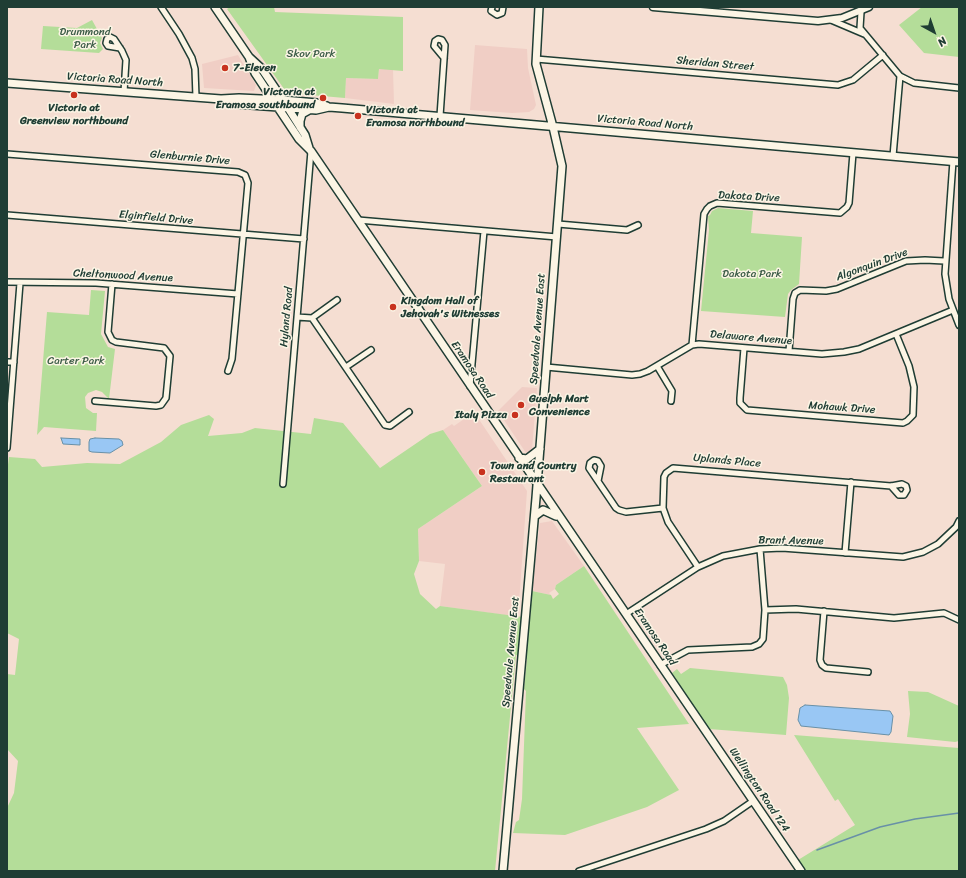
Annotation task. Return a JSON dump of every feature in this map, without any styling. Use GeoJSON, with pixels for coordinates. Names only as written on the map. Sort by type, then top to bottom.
{"type":"FeatureCollection","features":[{"type":"Feature","properties":{"kind":"main road","name":"Eramosa Road"},"geometry":{"type":"LineString","coordinates":[[215,7],[249,57],[262,69],[283,100],[305,135],[310,150]]}},
{"type":"Feature","properties":{"kind":"main road","name":"Speedvale Avenue East"},"geometry":{"type":"LineString","coordinates":[[503,871],[537,485],[562,166],[554,126],[536,59],[539,7]]}},
{"type":"Feature","properties":{"kind":"main road","name":"Eramosa Road"},"geometry":{"type":"LineString","coordinates":[[249,57],[255,73],[299,139],[310,150],[560,520],[699,722]]}},
{"type":"Feature","properties":{"kind":"main road"},"geometry":{"type":"LineString","coordinates":[[251,98],[259,92],[260,81]]}},
{"type":"Feature","properties":{"kind":"main road","name":"Victoria Road North"},"geometry":{"type":"LineString","coordinates":[[7,83],[221,99],[251,98],[283,100],[317,103],[329,107]]}},
{"type":"Feature","properties":{"kind":"main road","name":"Victoria Road North"},"geometry":{"type":"LineString","coordinates":[[221,99],[237,104],[312,109],[329,107],[956,161]]}},
{"type":"Feature","properties":{"kind":"main road"},"geometry":{"type":"LineString","coordinates":[[300,127],[302,114],[312,109]]}},
{"type":"Feature","properties":{"kind":"main road"},"geometry":{"type":"LineString","coordinates":[[519,458],[527,459],[540,449]]}},
{"type":"Feature","properties":{"kind":"main road"},"geometry":{"type":"LineString","coordinates":[[534,516],[538,512],[547,510],[560,520]]}},
{"type":"Feature","properties":{"kind":"main road","name":"Wellington Road 124"},"geometry":{"type":"LineString","coordinates":[[699,722],[801,871]]}},
{"type":"Feature","properties":{"kind":"street"},"geometry":{"type":"LineString","coordinates":[[161,7],[179,34],[192,58],[195,69],[196,97]]}},
{"type":"Feature","properties":{"kind":"street"},"geometry":{"type":"LineString","coordinates":[[492,7],[491,11],[497,15],[502,13],[503,7]]}},
{"type":"Feature","properties":{"kind":"street"},"geometry":{"type":"LineString","coordinates":[[653,7],[811,21],[831,20],[860,12],[869,7]]}},
{"type":"Feature","properties":{"kind":"street"},"geometry":{"type":"LineString","coordinates":[[860,12],[859,23],[865,34],[900,76],[914,83],[959,88]]}},
{"type":"Feature","properties":{"kind":"street"},"geometry":{"type":"LineString","coordinates":[[831,20],[865,34]]}},
{"type":"Feature","properties":{"kind":"street"},"geometry":{"type":"LineString","coordinates":[[120,48],[126,60],[124,92]]}},
{"type":"Feature","properties":{"kind":"street","name":"Sheridan Street"},"geometry":{"type":"LineString","coordinates":[[536,59],[838,85],[853,80],[883,55]]}},
{"type":"Feature","properties":{"kind":"street"},"geometry":{"type":"LineString","coordinates":[[440,116],[444,58]]}},
{"type":"Feature","properties":{"kind":"street"},"geometry":{"type":"LineString","coordinates":[[893,156],[900,76]]}},
{"type":"Feature","properties":{"kind":"street","name":"Hyland Road"},"geometry":{"type":"LineString","coordinates":[[283,484],[310,150]]}},
{"type":"Feature","properties":{"kind":"street","name":"Dakota Drive"},"geometry":{"type":"LineString","coordinates":[[692,345],[704,214],[707,209],[717,203],[840,213],[849,203],[853,153]]}},
{"type":"Feature","properties":{"kind":"street","name":"Glenburnie Drive"},"geometry":{"type":"LineString","coordinates":[[7,154],[242,173],[248,183],[232,359],[228,371]]}},
{"type":"Feature","properties":{"kind":"street"},"geometry":{"type":"LineString","coordinates":[[956,161],[944,261],[946,285],[959,325]]}},
{"type":"Feature","properties":{"kind":"street","name":"Elginfield Drive"},"geometry":{"type":"LineString","coordinates":[[7,215],[304,239]]}},
{"type":"Feature","properties":{"kind":"street"},"geometry":{"type":"LineString","coordinates":[[358,220],[557,237]]}},
{"type":"Feature","properties":{"kind":"street"},"geometry":{"type":"LineString","coordinates":[[558,224],[627,230],[638,226]]}},
{"type":"Feature","properties":{"kind":"street"},"geometry":{"type":"LineString","coordinates":[[470,387],[484,231]]}},
{"type":"Feature","properties":{"kind":"street","name":"Algonquin Drive"},"geometry":{"type":"LineString","coordinates":[[789,351],[793,299],[795,293],[800,290],[826,291],[837,289],[906,261],[944,261]]}},
{"type":"Feature","properties":{"kind":"street","name":"Cheltonwood Avenue"},"geometry":{"type":"LineString","coordinates":[[7,282],[112,284],[238,294]]}},
{"type":"Feature","properties":{"kind":"street"},"geometry":{"type":"LineString","coordinates":[[7,448],[20,283]]}},
{"type":"Feature","properties":{"kind":"street"},"geometry":{"type":"LineString","coordinates":[[95,401],[156,406],[161,405],[166,398],[170,356],[164,348],[116,342],[112,340],[108,332],[112,284]]}},
{"type":"Feature","properties":{"kind":"street"},"geometry":{"type":"LineString","coordinates":[[297,317],[312,318],[337,300]]}},
{"type":"Feature","properties":{"kind":"street","name":"Delaware Avenue"},"geometry":{"type":"LineString","coordinates":[[692,345],[822,354],[844,352],[896,334],[953,310]]}},
{"type":"Feature","properties":{"kind":"street"},"geometry":{"type":"LineString","coordinates":[[312,318],[385,425],[390,426],[409,412]]}},
{"type":"Feature","properties":{"kind":"street","name":"Mohawk Drive"},"geometry":{"type":"LineString","coordinates":[[744,348],[740,403],[747,410],[903,423],[913,415],[914,387],[909,366],[896,334]]}},
{"type":"Feature","properties":{"kind":"street"},"geometry":{"type":"LineString","coordinates":[[546,367],[632,375],[648,371],[692,345]]}},
{"type":"Feature","properties":{"kind":"street"},"geometry":{"type":"LineString","coordinates":[[346,368],[371,350]]}},
{"type":"Feature","properties":{"kind":"street"},"geometry":{"type":"LineString","coordinates":[[7,362],[14,362]]}},
{"type":"Feature","properties":{"kind":"street"},"geometry":{"type":"LineString","coordinates":[[657,366],[672,391],[671,401]]}},
{"type":"Feature","properties":{"kind":"street","name":"Uplands Place"},"geometry":{"type":"LineString","coordinates":[[698,566],[668,522],[663,508],[664,477],[669,470],[677,467],[892,486]]}},
{"type":"Feature","properties":{"kind":"street"},"geometry":{"type":"LineString","coordinates":[[598,481],[616,508],[622,512],[663,508]]}},
{"type":"Feature","properties":{"kind":"street"},"geometry":{"type":"LineString","coordinates":[[845,553],[851,482]]}},
{"type":"Feature","properties":{"kind":"street","name":"Brant Avenue"},"geometry":{"type":"LineString","coordinates":[[626,614],[698,566],[723,556],[760,549],[782,548],[903,557],[923,552],[938,544],[958,528],[959,521]]}},
{"type":"Feature","properties":{"kind":"street"},"geometry":{"type":"LineString","coordinates":[[660,665],[688,650],[752,647],[759,644],[764,639],[765,610],[760,549]]}},
{"type":"Feature","properties":{"kind":"street"},"geometry":{"type":"LineString","coordinates":[[765,610],[796,609],[894,618],[944,613],[954,616],[959,620]]}},
{"type":"Feature","properties":{"kind":"street"},"geometry":{"type":"LineString","coordinates":[[824,612],[820,660],[822,665],[826,668],[868,672]]}},
{"type":"Feature","properties":{"kind":"street"},"geometry":{"type":"LineString","coordinates":[[579,871],[706,829],[724,821],[753,801]]}},
{"type":"Feature","properties":{"kind":"shaded area"},"geometry":{"type":"Polygon","coordinates":[[[475,45],[527,49],[528,68],[536,105],[534,109],[529,112],[512,113],[470,110],[475,45]]]}},
{"type":"Feature","properties":{"kind":"shaded area"},"geometry":{"type":"Polygon","coordinates":[[[238,55],[256,85],[254,91],[204,88],[202,64],[238,55]]]}},
{"type":"Feature","properties":{"kind":"shaded area"},"geometry":{"type":"Polygon","coordinates":[[[379,69],[393,69],[394,104],[345,98],[346,78],[378,79],[379,69]]]}},
{"type":"Feature","properties":{"kind":"shaded area"},"geometry":{"type":"Polygon","coordinates":[[[522,387],[537,388],[532,450],[526,453],[498,411],[522,387]]]}},
{"type":"Feature","properties":{"kind":"shaded area"},"geometry":{"type":"Polygon","coordinates":[[[474,412],[527,491],[518,617],[440,606],[445,564],[419,561],[418,529],[482,486],[443,430],[452,424],[454,426],[474,412]]]}},
{"type":"Feature","properties":{"kind":"shaded area"},"geometry":{"type":"Polygon","coordinates":[[[552,521],[584,566],[556,585],[555,589],[549,593],[551,595],[532,591],[540,523],[552,521]]]}},
{"type":"Feature","properties":{"kind":"green space","name":"Skov Park"},"geometry":{"type":"Polygon","coordinates":[[[230,7],[274,7],[275,12],[403,17],[403,71],[379,69],[378,79],[346,78],[345,98],[287,93],[227,9],[230,7]]]}},
{"type":"Feature","properties":{"kind":"green space"},"geometry":{"type":"Polygon","coordinates":[[[922,7],[959,7],[959,57],[924,53],[899,25],[922,7]]]}},
{"type":"Feature","properties":{"kind":"green space","name":"Drummond Park"},"geometry":{"type":"Polygon","coordinates":[[[92,20],[102,38],[100,43],[103,49],[99,53],[41,49],[43,26],[77,28],[92,20]]]}},
{"type":"Feature","properties":{"kind":"green space","name":"Dakota Park"},"geometry":{"type":"Polygon","coordinates":[[[718,208],[753,211],[751,233],[802,237],[799,284],[788,294],[785,317],[701,311],[709,230],[708,216],[712,211],[718,208]]]}},
{"type":"Feature","properties":{"kind":"green space","name":"Carter Park"},"geometry":{"type":"Polygon","coordinates":[[[91,290],[105,291],[101,334],[108,347],[115,349],[109,399],[102,392],[96,390],[88,393],[85,397],[86,408],[93,413],[97,413],[96,431],[44,427],[37,435],[47,312],[89,315],[91,290]]]}},
{"type":"Feature","properties":{"kind":"green space"},"geometry":{"type":"Polygon","coordinates":[[[209,415],[214,419],[208,436],[242,433],[255,428],[311,434],[314,418],[343,423],[380,468],[430,434],[443,430],[482,486],[418,529],[419,561],[414,574],[420,594],[436,609],[440,606],[530,618],[532,591],[551,595],[553,599],[559,594],[555,589],[556,585],[584,566],[689,724],[637,728],[679,790],[647,807],[565,835],[513,833],[516,822],[519,820],[522,799],[526,691],[524,689],[527,659],[516,655],[495,871],[7,871],[7,808],[14,793],[18,761],[7,749],[7,674],[15,675],[19,639],[7,633],[7,472],[9,457],[35,459],[42,467],[87,463],[120,464],[161,442],[181,425],[209,415]]]}},
{"type":"Feature","properties":{"kind":"green space"},"geometry":{"type":"Polygon","coordinates":[[[690,668],[783,677],[787,685],[789,698],[786,735],[709,729],[672,673],[677,669],[681,674],[690,668]]]}},
{"type":"Feature","properties":{"kind":"green space"},"geometry":{"type":"Polygon","coordinates":[[[908,691],[928,692],[959,706],[959,741],[955,742],[907,737],[910,714],[908,691]]]}},
{"type":"Feature","properties":{"kind":"green space"},"geometry":{"type":"Polygon","coordinates":[[[794,735],[959,748],[959,871],[806,871],[798,860],[855,825],[838,799],[835,801],[794,735]]]}},
{"type":"Feature","properties":{"kind":"water"},"geometry":{"type":"Polygon","coordinates":[[[61,438],[80,439],[80,445],[63,444],[61,438]]]}},
{"type":"Feature","properties":{"kind":"water"},"geometry":{"type":"Polygon","coordinates":[[[90,439],[119,439],[122,441],[123,445],[110,453],[89,451],[90,439]]]}},
{"type":"Feature","properties":{"kind":"water"},"geometry":{"type":"Polygon","coordinates":[[[805,705],[890,711],[893,716],[891,732],[889,735],[801,726],[798,720],[800,708],[805,705]]]}},
{"type":"Feature","properties":{"kind":"waterway"},"geometry":{"type":"LineString","coordinates":[[817,850],[880,827],[915,819],[959,813]]}},
{"type":"Feature","properties":{"kind":"place","name":"7-Eleven"},"geometry":{"type":"Point","coordinates":[225,68]}},
{"type":"Feature","properties":{"kind":"place","name":"Victoria at Greenview northbound"},"geometry":{"type":"Point","coordinates":[74,95]}},
{"type":"Feature","properties":{"kind":"place","name":"Victoria at Eramosa southbound"},"geometry":{"type":"Point","coordinates":[323,98]}},
{"type":"Feature","properties":{"kind":"place","name":"Victoria at Eramosa northbound"},"geometry":{"type":"Point","coordinates":[358,116]}},
{"type":"Feature","properties":{"kind":"place","name":"Kingdom Hall of Jehovah's Witnesses"},"geometry":{"type":"Point","coordinates":[393,307]}},
{"type":"Feature","properties":{"kind":"place","name":"Guelph Mart Convenience"},"geometry":{"type":"Point","coordinates":[521,405]}},
{"type":"Feature","properties":{"kind":"place","name":"Italy Pizza"},"geometry":{"type":"Point","coordinates":[515,415]}},
{"type":"Feature","properties":{"kind":"place","name":"Town and Country Restaurant"},"geometry":{"type":"Point","coordinates":[482,472]}}]}
